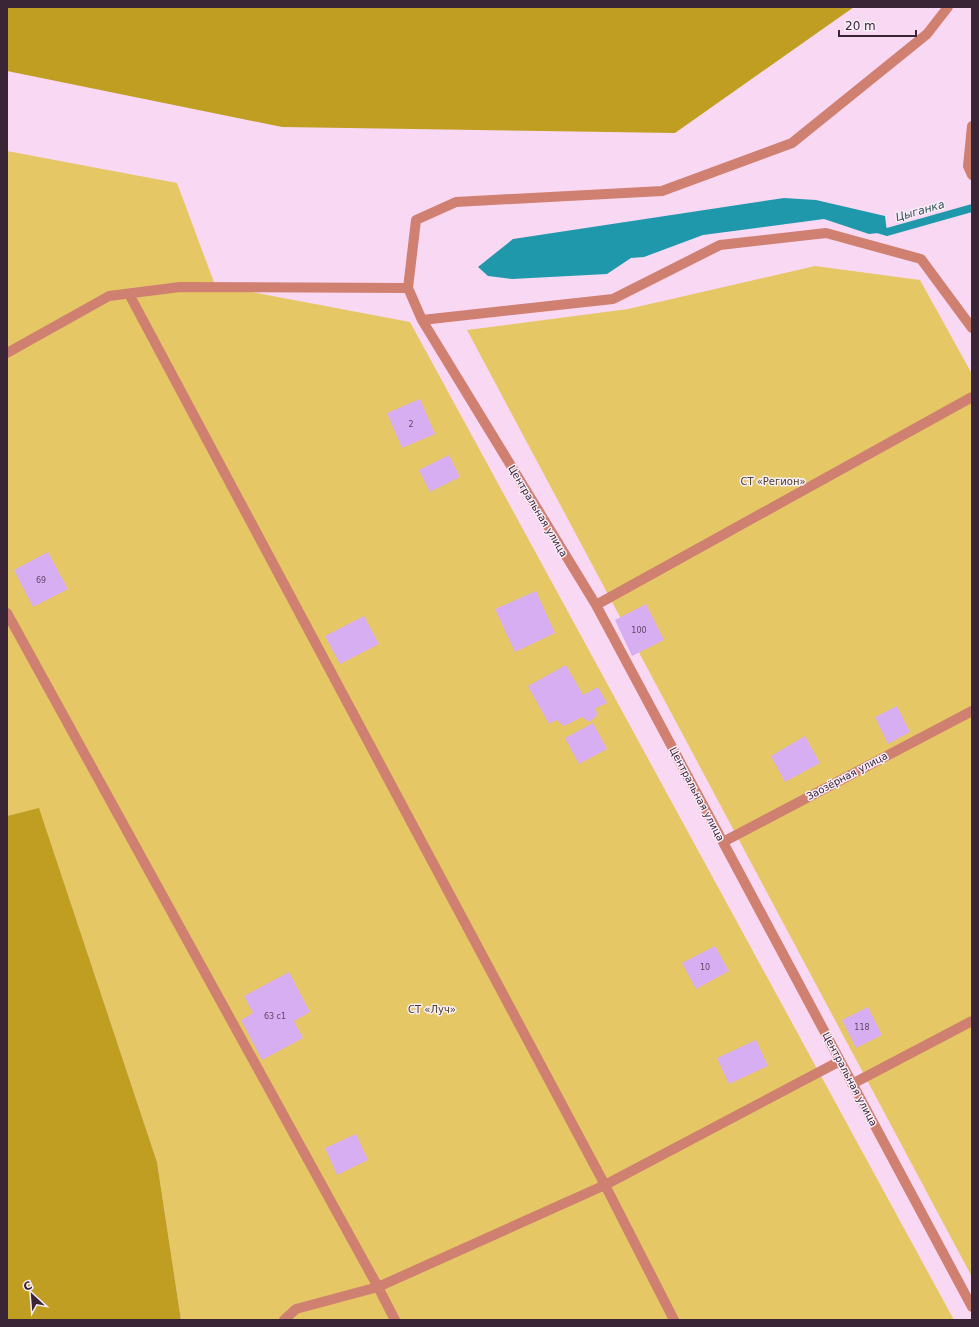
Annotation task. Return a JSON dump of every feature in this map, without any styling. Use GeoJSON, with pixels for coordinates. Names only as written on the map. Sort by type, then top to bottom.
{"type":"FeatureCollection","features":[{"type":"Feature","properties":{"kind":"street"},"geometry":{"type":"LineString","coordinates":[[7,353],[109,296],[180,287],[408,288],[416,220],[456,202],[662,191],[792,142],[927,34],[948,7]]}},
{"type":"Feature","properties":{"kind":"street"},"geometry":{"type":"LineString","coordinates":[[972,126],[968,166],[972,175]]}},
{"type":"Feature","properties":{"kind":"street"},"geometry":{"type":"LineString","coordinates":[[422,320],[613,299],[720,245],[826,233],[920,258],[972,328]]}},
{"type":"Feature","properties":{"kind":"street","name":"Центральная улица"},"geometry":{"type":"LineString","coordinates":[[408,288],[422,320],[596,605],[972,1308]]}},
{"type":"Feature","properties":{"kind":"street"},"geometry":{"type":"LineString","coordinates":[[129,294],[605,1185],[674,1320]]}},
{"type":"Feature","properties":{"kind":"street"},"geometry":{"type":"LineString","coordinates":[[596,605],[972,397]]}},
{"type":"Feature","properties":{"kind":"street"},"geometry":{"type":"LineString","coordinates":[[7,613],[395,1320]]}},
{"type":"Feature","properties":{"kind":"street","name":"Заозёрная улица"},"geometry":{"type":"LineString","coordinates":[[723,842],[972,711]]}},
{"type":"Feature","properties":{"kind":"street"},"geometry":{"type":"LineString","coordinates":[[852,1084],[972,1021]]}},
{"type":"Feature","properties":{"kind":"street"},"geometry":{"type":"LineString","coordinates":[[284,1320],[296,1309],[378,1287],[605,1185],[840,1061]]}},
{"type":"Feature","properties":{"kind":"green space","name":"СТ «Луч»"},"geometry":{"type":"Polygon","coordinates":[[[7,151],[177,183],[215,285],[410,322],[954,1320],[181,1320],[157,1162],[39,809],[7,816],[7,151]]]}},
{"type":"Feature","properties":{"kind":"green space","name":"СТ «Регион»"},"geometry":{"type":"Polygon","coordinates":[[[815,266],[920,280],[972,374],[972,1277],[467,330],[628,309],[815,266]]]}},
{"type":"Feature","properties":{"kind":"shaded area"},"geometry":{"type":"Polygon","coordinates":[[[7,7],[854,7],[675,133],[282,127],[7,71],[7,7]]]}},
{"type":"Feature","properties":{"kind":"shaded area"},"geometry":{"type":"Polygon","coordinates":[[[39,808],[157,1162],[181,1320],[7,1320],[7,816],[39,808]]]}},
{"type":"Feature","properties":{"kind":"water"},"geometry":{"type":"Polygon","coordinates":[[[784,198],[816,200],[885,216],[887,232],[869,234],[824,219],[703,235],[644,257],[631,258],[607,274],[512,279],[488,276],[478,267],[513,239],[784,198]]]}},
{"type":"Feature","properties":{"kind":"building"},"geometry":{"type":"Polygon","coordinates":[[[420,399],[435,434],[402,448],[387,413],[420,399]]]}},
{"type":"Feature","properties":{"kind":"building"},"geometry":{"type":"Polygon","coordinates":[[[449,455],[460,477],[430,492],[419,470],[449,455]]]}},
{"type":"Feature","properties":{"kind":"building"},"geometry":{"type":"Polygon","coordinates":[[[48,552],[68,589],[33,607],[14,570],[48,552]]]}},
{"type":"Feature","properties":{"kind":"building"},"geometry":{"type":"Polygon","coordinates":[[[536,591],[555,633],[515,652],[495,609],[536,591]]]}},
{"type":"Feature","properties":{"kind":"building"},"geometry":{"type":"Polygon","coordinates":[[[646,604],[664,640],[632,656],[615,620],[646,604]]]}},
{"type":"Feature","properties":{"kind":"building"},"geometry":{"type":"Polygon","coordinates":[[[364,616],[379,644],[340,664],[325,636],[364,616]]]}},
{"type":"Feature","properties":{"kind":"building"},"geometry":{"type":"Polygon","coordinates":[[[566,665],[583,695],[598,687],[607,703],[596,708],[597,716],[589,722],[582,717],[564,726],[556,720],[549,724],[528,686],[566,665]]]}},
{"type":"Feature","properties":{"kind":"building"},"geometry":{"type":"Polygon","coordinates":[[[897,706],[910,732],[888,744],[875,717],[897,706]]]}},
{"type":"Feature","properties":{"kind":"building"},"geometry":{"type":"Polygon","coordinates":[[[593,723],[607,749],[579,764],[565,738],[593,723]]]}},
{"type":"Feature","properties":{"kind":"building"},"geometry":{"type":"Polygon","coordinates":[[[805,736],[820,763],[785,782],[771,756],[805,736]]]}},
{"type":"Feature","properties":{"kind":"building"},"geometry":{"type":"Polygon","coordinates":[[[715,946],[729,971],[696,989],[682,963],[715,946]]]}},
{"type":"Feature","properties":{"kind":"building"},"geometry":{"type":"Polygon","coordinates":[[[289,972],[310,1012],[294,1021],[303,1038],[262,1060],[241,1020],[253,1013],[244,996],[289,972]]]}},
{"type":"Feature","properties":{"kind":"building"},"geometry":{"type":"Polygon","coordinates":[[[868,1007],[882,1035],[856,1048],[842,1020],[868,1007]]]}},
{"type":"Feature","properties":{"kind":"building"},"geometry":{"type":"Polygon","coordinates":[[[756,1040],[768,1066],[729,1084],[717,1058],[756,1040]]]}},
{"type":"Feature","properties":{"kind":"building"},"geometry":{"type":"Polygon","coordinates":[[[356,1134],[368,1160],[337,1175],[325,1148],[356,1134]]]}},
{"type":"Feature","properties":{"kind":"waterway","name":"Цыганка"},"geometry":{"type":"LineString","coordinates":[[877,229],[887,232],[972,208]]}}]}
